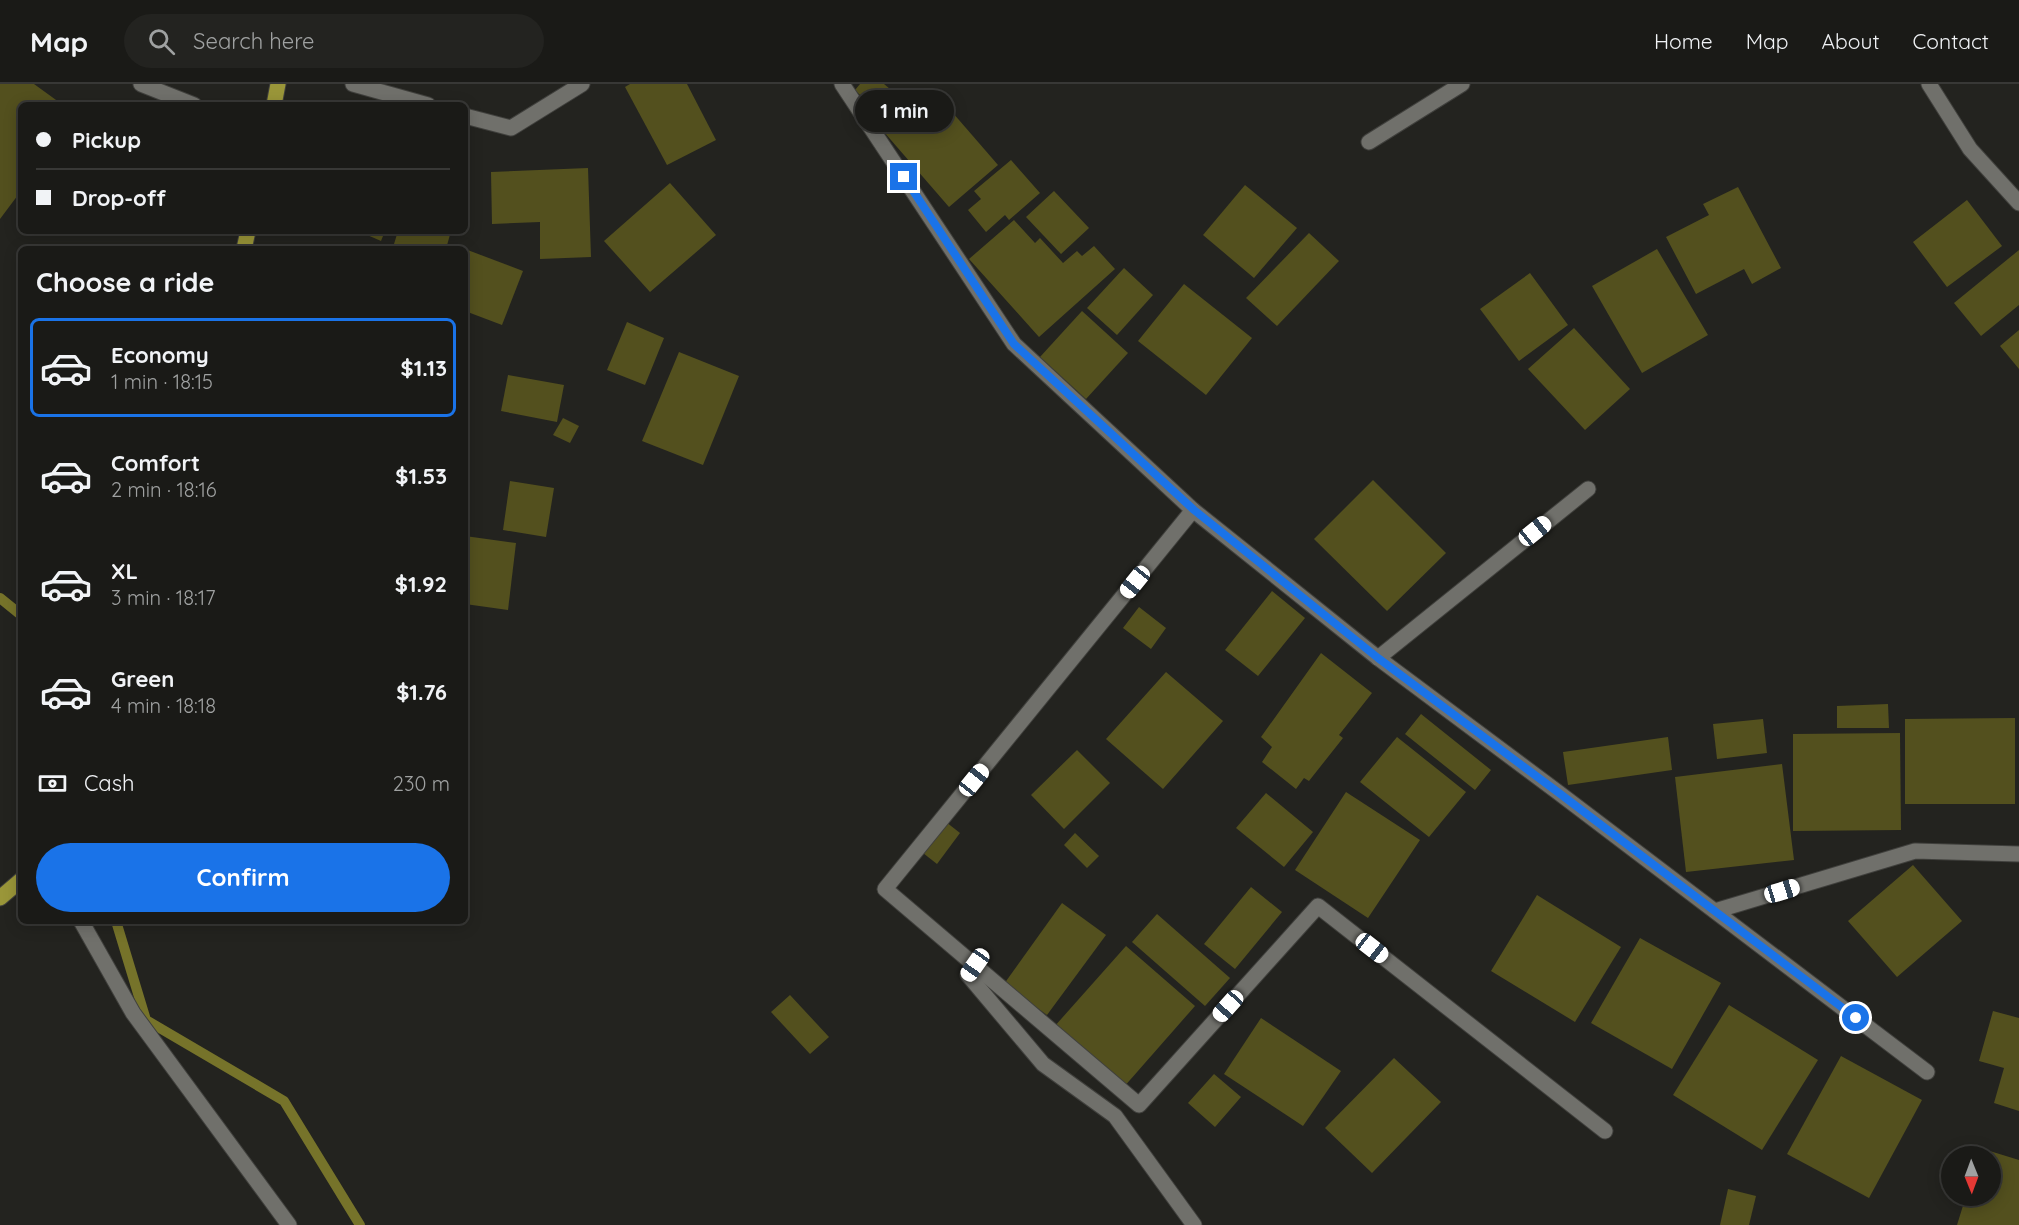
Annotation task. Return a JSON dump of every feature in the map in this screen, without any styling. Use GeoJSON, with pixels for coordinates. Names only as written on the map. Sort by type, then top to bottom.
{"type":"FeatureCollection","features":[{"type":"Feature","properties":{"kind":"main road"},"geometry":{"type":"LineString","coordinates":[[275,102],[278,84]]}},
{"type":"Feature","properties":{"kind":"main road"},"geometry":{"type":"LineString","coordinates":[[0,898],[18,883]]}},
{"type":"Feature","properties":{"kind":"street"},"geometry":{"type":"LineString","coordinates":[[141,84],[186,102]]}},
{"type":"Feature","properties":{"kind":"street"},"geometry":{"type":"LineString","coordinates":[[353,84],[417,102]]}},
{"type":"Feature","properties":{"kind":"street"},"geometry":{"type":"LineString","coordinates":[[468,117],[511,128],[582,84]]}},
{"type":"Feature","properties":{"kind":"street"},"geometry":{"type":"LineString","coordinates":[[842,84],[1014,344],[1194,510],[1378,658],[1927,1071]]}},
{"type":"Feature","properties":{"kind":"street"},"geometry":{"type":"LineString","coordinates":[[1369,142],[1462,84]]}},
{"type":"Feature","properties":{"kind":"street"},"geometry":{"type":"LineString","coordinates":[[1929,84],[1970,149],[2019,203]]}},
{"type":"Feature","properties":{"kind":"street"},"geometry":{"type":"LineString","coordinates":[[1378,658],[1588,489]]}},
{"type":"Feature","properties":{"kind":"street"},"geometry":{"type":"LineString","coordinates":[[1194,510],[885,889],[1139,1106],[1318,906],[1605,1131]]}},
{"type":"Feature","properties":{"kind":"street"},"geometry":{"type":"LineString","coordinates":[[1715,911],[1915,851],[2019,854]]}},
{"type":"Feature","properties":{"kind":"street"},"geometry":{"type":"LineString","coordinates":[[83,924],[133,1013],[289,1225]]}},
{"type":"Feature","properties":{"kind":"street"},"geometry":{"type":"LineString","coordinates":[[975,965],[968,975],[1043,1064],[1115,1116],[1194,1225]]}},
{"type":"Feature","properties":{"kind":"building"},"geometry":{"type":"Polygon","coordinates":[[[0,84],[34,84],[59,102],[18,102],[18,195],[0,219],[0,84]]]}},
{"type":"Feature","properties":{"kind":"building"},"geometry":{"type":"Polygon","coordinates":[[[630,84],[687,84],[716,140],[667,165],[625,87],[630,84]]]}},
{"type":"Feature","properties":{"kind":"building"},"geometry":{"type":"Polygon","coordinates":[[[860,84],[884,84],[890,89],[872,107],[855,90],[860,84]]]}},
{"type":"Feature","properties":{"kind":"building"},"geometry":{"type":"Polygon","coordinates":[[[933,90],[998,165],[949,207],[884,132],[933,90]]]}},
{"type":"Feature","properties":{"kind":"building"},"geometry":{"type":"Polygon","coordinates":[[[890,97],[903,111],[881,131],[869,116],[890,97]]]}},
{"type":"Feature","properties":{"kind":"building"},"geometry":{"type":"Polygon","coordinates":[[[1011,160],[1040,193],[1009,220],[1005,215],[986,232],[968,210],[981,199],[974,191],[1011,160]]]}},
{"type":"Feature","properties":{"kind":"building"},"geometry":{"type":"Polygon","coordinates":[[[588,168],[591,257],[540,259],[540,222],[492,224],[491,172],[588,168]]]}},
{"type":"Feature","properties":{"kind":"building"},"geometry":{"type":"Polygon","coordinates":[[[670,183],[716,235],[650,292],[604,241],[670,183]]]}},
{"type":"Feature","properties":{"kind":"building"},"geometry":{"type":"Polygon","coordinates":[[[1245,185],[1297,228],[1254,278],[1203,235],[1245,185]]]}},
{"type":"Feature","properties":{"kind":"building"},"geometry":{"type":"Polygon","coordinates":[[[1738,187],[1781,268],[1752,284],[1744,269],[1696,294],[1666,237],[1709,215],[1703,204],[1738,187]]]}},
{"type":"Feature","properties":{"kind":"building"},"geometry":{"type":"Polygon","coordinates":[[[1054,191],[1089,228],[1061,254],[1026,217],[1054,191]]]}},
{"type":"Feature","properties":{"kind":"building"},"geometry":{"type":"Polygon","coordinates":[[[1967,200],[2002,246],[1947,287],[1913,242],[1967,200]]]}},
{"type":"Feature","properties":{"kind":"building"},"geometry":{"type":"Polygon","coordinates":[[[1014,220],[1035,243],[1040,238],[1063,263],[1077,251],[1082,256],[1094,246],[1115,269],[1039,337],[969,259],[1014,220]]]}},
{"type":"Feature","properties":{"kind":"building"},"geometry":{"type":"Polygon","coordinates":[[[1309,233],[1339,261],[1277,326],[1246,298],[1309,233]]]}},
{"type":"Feature","properties":{"kind":"building"},"geometry":{"type":"Polygon","coordinates":[[[365,234],[384,234],[381,241],[365,234]]]}},
{"type":"Feature","properties":{"kind":"building"},"geometry":{"type":"Polygon","coordinates":[[[397,234],[450,234],[447,246],[394,244],[397,234]]]}},
{"type":"Feature","properties":{"kind":"building"},"geometry":{"type":"Polygon","coordinates":[[[1657,249],[1708,335],[1642,373],[1592,286],[1657,249]]]}},
{"type":"Feature","properties":{"kind":"building"},"geometry":{"type":"Polygon","coordinates":[[[468,250],[523,271],[502,325],[468,312],[468,250]]]}},
{"type":"Feature","properties":{"kind":"building"},"geometry":{"type":"Polygon","coordinates":[[[2019,250],[2019,305],[1981,336],[1954,303],[2019,250]]]}},
{"type":"Feature","properties":{"kind":"building"},"geometry":{"type":"Polygon","coordinates":[[[1124,268],[1153,295],[1117,335],[1087,308],[1124,268]]]}},
{"type":"Feature","properties":{"kind":"building"},"geometry":{"type":"Polygon","coordinates":[[[1530,273],[1568,325],[1519,361],[1480,309],[1530,273]]]}},
{"type":"Feature","properties":{"kind":"building"},"geometry":{"type":"Polygon","coordinates":[[[1184,284],[1252,338],[1206,395],[1138,341],[1184,284]]]}},
{"type":"Feature","properties":{"kind":"building"},"geometry":{"type":"Polygon","coordinates":[[[1082,311],[1128,353],[1086,399],[1040,357],[1082,311]]]}},
{"type":"Feature","properties":{"kind":"building"},"geometry":{"type":"Polygon","coordinates":[[[627,322],[664,338],[645,385],[607,370],[627,322]]]}},
{"type":"Feature","properties":{"kind":"building"},"geometry":{"type":"Polygon","coordinates":[[[1574,328],[1630,389],[1585,430],[1528,369],[1574,328]]]}},
{"type":"Feature","properties":{"kind":"building"},"geometry":{"type":"Polygon","coordinates":[[[2019,330],[2019,369],[2000,346],[2019,330]]]}},
{"type":"Feature","properties":{"kind":"building"},"geometry":{"type":"Polygon","coordinates":[[[679,352],[739,376],[703,465],[642,441],[679,352]]]}},
{"type":"Feature","properties":{"kind":"building"},"geometry":{"type":"Polygon","coordinates":[[[508,375],[564,385],[557,422],[501,411],[508,375]]]}},
{"type":"Feature","properties":{"kind":"building"},"geometry":{"type":"Polygon","coordinates":[[[563,418],[579,426],[570,443],[553,435],[563,418]]]}},
{"type":"Feature","properties":{"kind":"building"},"geometry":{"type":"Polygon","coordinates":[[[1373,480],[1446,553],[1387,611],[1314,539],[1373,480]]]}},
{"type":"Feature","properties":{"kind":"building"},"geometry":{"type":"Polygon","coordinates":[[[510,481],[554,488],[546,537],[503,530],[510,481]]]}},
{"type":"Feature","properties":{"kind":"building"},"geometry":{"type":"Polygon","coordinates":[[[468,536],[516,543],[508,610],[468,604],[468,536]]]}},
{"type":"Feature","properties":{"kind":"building"},"geometry":{"type":"Polygon","coordinates":[[[1272,591],[1305,618],[1258,676],[1225,650],[1272,591]]]}},
{"type":"Feature","properties":{"kind":"building"},"geometry":{"type":"Polygon","coordinates":[[[1139,607],[1166,628],[1151,649],[1123,628],[1139,607]]]}},
{"type":"Feature","properties":{"kind":"building"},"geometry":{"type":"Polygon","coordinates":[[[1321,653],[1372,693],[1339,735],[1343,738],[1309,781],[1304,778],[1296,789],[1262,762],[1272,747],[1261,737],[1321,653]]]}},
{"type":"Feature","properties":{"kind":"building"},"geometry":{"type":"Polygon","coordinates":[[[1166,672],[1223,721],[1163,789],[1106,739],[1166,672]]]}},
{"type":"Feature","properties":{"kind":"building"},"geometry":{"type":"Polygon","coordinates":[[[1888,704],[1889,728],[1837,728],[1837,706],[1888,704]]]}},
{"type":"Feature","properties":{"kind":"building"},"geometry":{"type":"Polygon","coordinates":[[[1421,714],[1491,770],[1475,790],[1405,734],[1421,714]]]}},
{"type":"Feature","properties":{"kind":"building"},"geometry":{"type":"Polygon","coordinates":[[[2015,718],[2015,804],[1905,804],[1905,719],[2015,718]]]}},
{"type":"Feature","properties":{"kind":"building"},"geometry":{"type":"Polygon","coordinates":[[[1763,719],[1767,753],[1717,759],[1713,724],[1763,719]]]}},
{"type":"Feature","properties":{"kind":"building"},"geometry":{"type":"Polygon","coordinates":[[[1900,733],[1901,830],[1793,831],[1793,734],[1900,733]]]}},
{"type":"Feature","properties":{"kind":"building"},"geometry":{"type":"Polygon","coordinates":[[[1397,737],[1466,792],[1429,837],[1360,782],[1397,737]]]}},
{"type":"Feature","properties":{"kind":"building"},"geometry":{"type":"Polygon","coordinates":[[[1668,737],[1672,770],[1568,785],[1563,752],[1668,737]]]}},
{"type":"Feature","properties":{"kind":"building"},"geometry":{"type":"Polygon","coordinates":[[[1077,750],[1110,783],[1064,829],[1031,795],[1077,750]]]}},
{"type":"Feature","properties":{"kind":"building"},"geometry":{"type":"Polygon","coordinates":[[[1782,764],[1794,860],[1686,872],[1675,777],[1782,764]]]}},
{"type":"Feature","properties":{"kind":"building"},"geometry":{"type":"Polygon","coordinates":[[[1346,792],[1420,840],[1368,918],[1295,870],[1346,792]]]}},
{"type":"Feature","properties":{"kind":"building"},"geometry":{"type":"Polygon","coordinates":[[[1266,793],[1313,832],[1284,867],[1236,828],[1266,793]]]}},
{"type":"Feature","properties":{"kind":"building"},"geometry":{"type":"Polygon","coordinates":[[[946,822],[960,833],[937,864],[923,853],[946,822]]]}},
{"type":"Feature","properties":{"kind":"building"},"geometry":{"type":"Polygon","coordinates":[[[1075,833],[1099,856],[1087,868],[1064,845],[1075,833]]]}},
{"type":"Feature","properties":{"kind":"building"},"geometry":{"type":"Polygon","coordinates":[[[1913,865],[1962,921],[1897,977],[1848,921],[1913,865]]]}},
{"type":"Feature","properties":{"kind":"building"},"geometry":{"type":"Polygon","coordinates":[[[1251,887],[1282,912],[1235,969],[1204,944],[1251,887]]]}},
{"type":"Feature","properties":{"kind":"building"},"geometry":{"type":"Polygon","coordinates":[[[1537,895],[1621,947],[1575,1022],[1491,971],[1537,895]]]}},
{"type":"Feature","properties":{"kind":"building"},"geometry":{"type":"Polygon","coordinates":[[[1062,903],[1106,935],[1047,1015],[1004,984],[1062,903]]]}},
{"type":"Feature","properties":{"kind":"building"},"geometry":{"type":"Polygon","coordinates":[[[1157,914],[1230,978],[1205,1006],[1132,942],[1157,914]]]}},
{"type":"Feature","properties":{"kind":"building"},"geometry":{"type":"Polygon","coordinates":[[[1640,938],[1721,983],[1672,1069],[1591,1023],[1640,938]]]}},
{"type":"Feature","properties":{"kind":"building"},"geometry":{"type":"Polygon","coordinates":[[[1126,946],[1195,1006],[1123,1088],[1054,1027],[1126,946]]]}},
{"type":"Feature","properties":{"kind":"building"},"geometry":{"type":"Polygon","coordinates":[[[790,995],[829,1037],[810,1054],[771,1012],[790,995]]]}},
{"type":"Feature","properties":{"kind":"building"},"geometry":{"type":"Polygon","coordinates":[[[1729,1005],[1818,1060],[1762,1150],[1673,1095],[1729,1005]]]}},
{"type":"Feature","properties":{"kind":"building"},"geometry":{"type":"Polygon","coordinates":[[[1993,1011],[2019,1018],[2019,1111],[1994,1103],[2004,1068],[1979,1061],[1993,1011]]]}},
{"type":"Feature","properties":{"kind":"building"},"geometry":{"type":"Polygon","coordinates":[[[1261,1018],[1341,1071],[1303,1126],[1224,1074],[1261,1018]]]}},
{"type":"Feature","properties":{"kind":"building"},"geometry":{"type":"Polygon","coordinates":[[[1841,1056],[1922,1100],[1869,1198],[1787,1154],[1841,1056]]]}},
{"type":"Feature","properties":{"kind":"building"},"geometry":{"type":"Polygon","coordinates":[[[1394,1058],[1441,1102],[1372,1173],[1325,1128],[1394,1058]]]}},
{"type":"Feature","properties":{"kind":"building"},"geometry":{"type":"Polygon","coordinates":[[[1214,1074],[1241,1097],[1215,1127],[1188,1103],[1214,1074]]]}},
{"type":"Feature","properties":{"kind":"building"},"geometry":{"type":"Polygon","coordinates":[[[2001,1154],[2019,1160],[2019,1225],[1957,1225],[1963,1206],[2001,1206],[2001,1154]]]}},
{"type":"Feature","properties":{"kind":"building"},"geometry":{"type":"Polygon","coordinates":[[[1728,1189],[1756,1196],[1749,1225],[1720,1225],[1728,1189]]]}},
{"type":"Feature","properties":{"kind":"waterway"},"geometry":{"type":"LineString","coordinates":[[0,598],[18,613]]}},
{"type":"Feature","properties":{"kind":"waterway"},"geometry":{"type":"LineString","coordinates":[[117,924],[146,1020],[284,1101],[360,1225]]}},
{"type":"Feature","properties":{"kind":"route"},"geometry":{"type":"LineString","coordinates":[[904,177],[1014,344],[1194,510],[1378,658],[1856,1018]]}}]}
